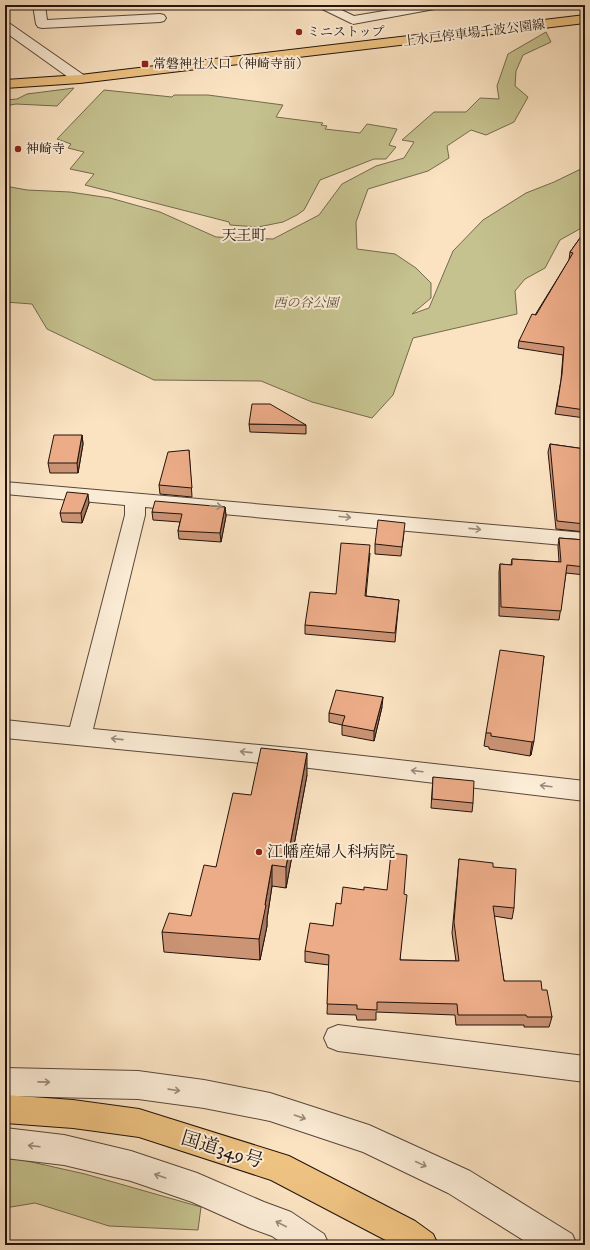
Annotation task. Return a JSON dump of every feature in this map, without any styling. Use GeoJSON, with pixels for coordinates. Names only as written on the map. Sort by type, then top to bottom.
{"type":"FeatureCollection","features":[{"type":"Feature","properties":{"kind":"main road","name":"上水戸停車場千波公園線"},"geometry":{"type":"LineString","coordinates":[[5,84],[80,79],[585,19]]}},
{"type":"Feature","properties":{"kind":"main road","name":"国道349号"},"geometry":{"type":"LineString","coordinates":[[5,1109],[73,1114],[139,1123],[278,1167],[404,1232],[422,1245]]}},
{"type":"Feature","properties":{"kind":"street"},"geometry":{"type":"LineString","coordinates":[[39,5],[42,24],[160,18]]}},
{"type":"Feature","properties":{"kind":"street"},"geometry":{"type":"LineString","coordinates":[[322,5],[353,20],[440,5]]}},
{"type":"Feature","properties":{"kind":"street"},"geometry":{"type":"LineString","coordinates":[[5,26],[80,79]]}},
{"type":"Feature","properties":{"kind":"street"},"geometry":{"type":"LineString","coordinates":[[5,488],[404,522],[585,540]]}},
{"type":"Feature","properties":{"kind":"street"},"geometry":{"type":"LineString","coordinates":[[79,736],[135,515],[135,500]]}},
{"type":"Feature","properties":{"kind":"street"},"geometry":{"type":"LineString","coordinates":[[5,729],[316,759],[585,791]]}},
{"type":"Feature","properties":{"kind":"street"},"geometry":{"type":"LineString","coordinates":[[338,1038],[585,1069]]}},
{"type":"Feature","properties":{"kind":"street"},"geometry":{"type":"LineString","coordinates":[[5,1082],[138,1085],[204,1094],[270,1107],[369,1140],[459,1182],[561,1245]]}},
{"type":"Feature","properties":{"kind":"street"},"geometry":{"type":"LineString","coordinates":[[5,1142],[64,1150],[131,1166],[197,1188],[261,1217],[280,1223],[313,1245]]}},
{"type":"Feature","properties":{"kind":"green space","name":"西の谷公園"},"geometry":{"type":"Polygon","coordinates":[[[546,32],[551,42],[523,55],[516,71],[515,86],[528,97],[514,122],[486,135],[471,130],[447,146],[449,158],[428,171],[368,189],[356,222],[357,249],[395,254],[416,268],[431,283],[431,298],[412,314],[429,308],[453,251],[483,220],[526,193],[554,182],[585,167],[585,226],[560,240],[545,268],[525,279],[515,291],[517,314],[413,338],[393,395],[372,418],[312,402],[261,381],[154,380],[47,329],[32,304],[5,302],[5,186],[27,190],[70,192],[110,198],[160,212],[216,237],[273,239],[319,215],[342,184],[376,166],[404,158],[414,142],[402,140],[434,112],[466,112],[480,98],[499,99],[497,86],[508,54],[546,32]]]}},
{"type":"Feature","properties":{"kind":"green space"},"geometry":{"type":"Polygon","coordinates":[[[74,88],[57,106],[16,104],[5,106],[5,100],[17,99],[27,94],[74,88]]]}},
{"type":"Feature","properties":{"kind":"green space"},"geometry":{"type":"Polygon","coordinates":[[[104,90],[172,97],[174,95],[208,95],[283,105],[276,117],[323,123],[321,125],[327,126],[325,129],[360,133],[367,124],[397,129],[389,145],[396,147],[386,159],[374,159],[320,180],[304,210],[283,222],[258,227],[230,225],[229,222],[85,185],[94,174],[70,169],[84,152],[68,148],[71,144],[57,139],[104,90]]]}},
{"type":"Feature","properties":{"kind":"green space"},"geometry":{"type":"Polygon","coordinates":[[[5,1159],[18,1159],[85,1174],[201,1207],[198,1230],[109,1226],[35,1203],[5,1208],[5,1159]]]}},
{"type":"Feature","properties":{"kind":"building"},"geometry":{"type":"Polygon","coordinates":[[[585,231],[585,410],[557,406],[564,347],[519,341],[532,314],[536,315],[573,253],[570,252],[585,231]]]}},
{"type":"Feature","properties":{"kind":"building"},"geometry":{"type":"Polygon","coordinates":[[[252,404],[270,404],[306,425],[249,424],[252,404]]]}},
{"type":"Feature","properties":{"kind":"building"},"geometry":{"type":"Polygon","coordinates":[[[54,435],[82,435],[77,463],[48,463],[54,435]]]}},
{"type":"Feature","properties":{"kind":"building"},"geometry":{"type":"Polygon","coordinates":[[[550,444],[585,449],[585,524],[557,521],[550,444]]]}},
{"type":"Feature","properties":{"kind":"building"},"geometry":{"type":"Polygon","coordinates":[[[189,450],[192,488],[159,485],[168,452],[189,450]]]}},
{"type":"Feature","properties":{"kind":"building"},"geometry":{"type":"Polygon","coordinates":[[[67,492],[88,494],[81,513],[60,513],[67,492]]]}},
{"type":"Feature","properties":{"kind":"building"},"geometry":{"type":"Polygon","coordinates":[[[155,501],[225,507],[220,533],[178,531],[182,514],[152,512],[155,501]]]}},
{"type":"Feature","properties":{"kind":"building"},"geometry":{"type":"Polygon","coordinates":[[[378,520],[405,523],[402,547],[375,544],[378,520]]]}},
{"type":"Feature","properties":{"kind":"building"},"geometry":{"type":"Polygon","coordinates":[[[559,538],[585,540],[585,567],[567,565],[561,611],[501,607],[500,564],[512,565],[512,559],[561,562],[559,538]]]}},
{"type":"Feature","properties":{"kind":"building"},"geometry":{"type":"Polygon","coordinates":[[[341,543],[370,545],[365,596],[399,600],[395,633],[305,625],[310,592],[336,594],[341,543]]]}},
{"type":"Feature","properties":{"kind":"building"},"geometry":{"type":"Polygon","coordinates":[[[500,650],[544,656],[534,741],[532,742],[491,736],[491,733],[486,733],[500,650]]]}},
{"type":"Feature","properties":{"kind":"building"},"geometry":{"type":"Polygon","coordinates":[[[336,690],[383,697],[374,731],[342,725],[345,716],[329,713],[336,690]]]}},
{"type":"Feature","properties":{"kind":"building","name":"江幡産婦人科病院"},"geometry":{"type":"Polygon","coordinates":[[[261,748],[307,753],[286,867],[272,865],[259,939],[162,932],[169,913],[191,916],[204,865],[216,867],[233,793],[251,795],[261,748]]]}},
{"type":"Feature","properties":{"kind":"building"},"geometry":{"type":"Polygon","coordinates":[[[433,777],[474,781],[473,803],[432,799],[433,777]]]}},
{"type":"Feature","properties":{"kind":"building"},"geometry":{"type":"Polygon","coordinates":[[[391,853],[407,855],[404,894],[407,895],[400,960],[459,961],[454,922],[459,859],[493,863],[493,867],[516,869],[514,908],[493,906],[504,981],[541,981],[542,990],[547,990],[552,1017],[527,1017],[526,1015],[458,1015],[457,1004],[377,1002],[377,1010],[357,1009],[357,1005],[327,1004],[329,955],[305,951],[310,923],[333,926],[336,903],[341,904],[343,887],[364,890],[364,887],[387,890],[391,853]]]}},
{"type":"Feature","properties":{"kind":"place","name":"ミニストップ"},"geometry":{"type":"Point","coordinates":[299,32]}},
{"type":"Feature","properties":{"kind":"place","name":"常磐神社入口（神崎寺前）"},"geometry":{"type":"Point","coordinates":[145,64]}},
{"type":"Feature","properties":{"kind":"place","name":"神崎寺"},"geometry":{"type":"Point","coordinates":[18,149]}},
{"type":"Feature","properties":{"kind":"place","name":"江幡産婦人科病院"},"geometry":{"type":"Point","coordinates":[259,852]}},
{"type":"Feature","properties":{"kind":"district","name":"天王町"},"geometry":{"type":"Point","coordinates":[244,235]}}]}
